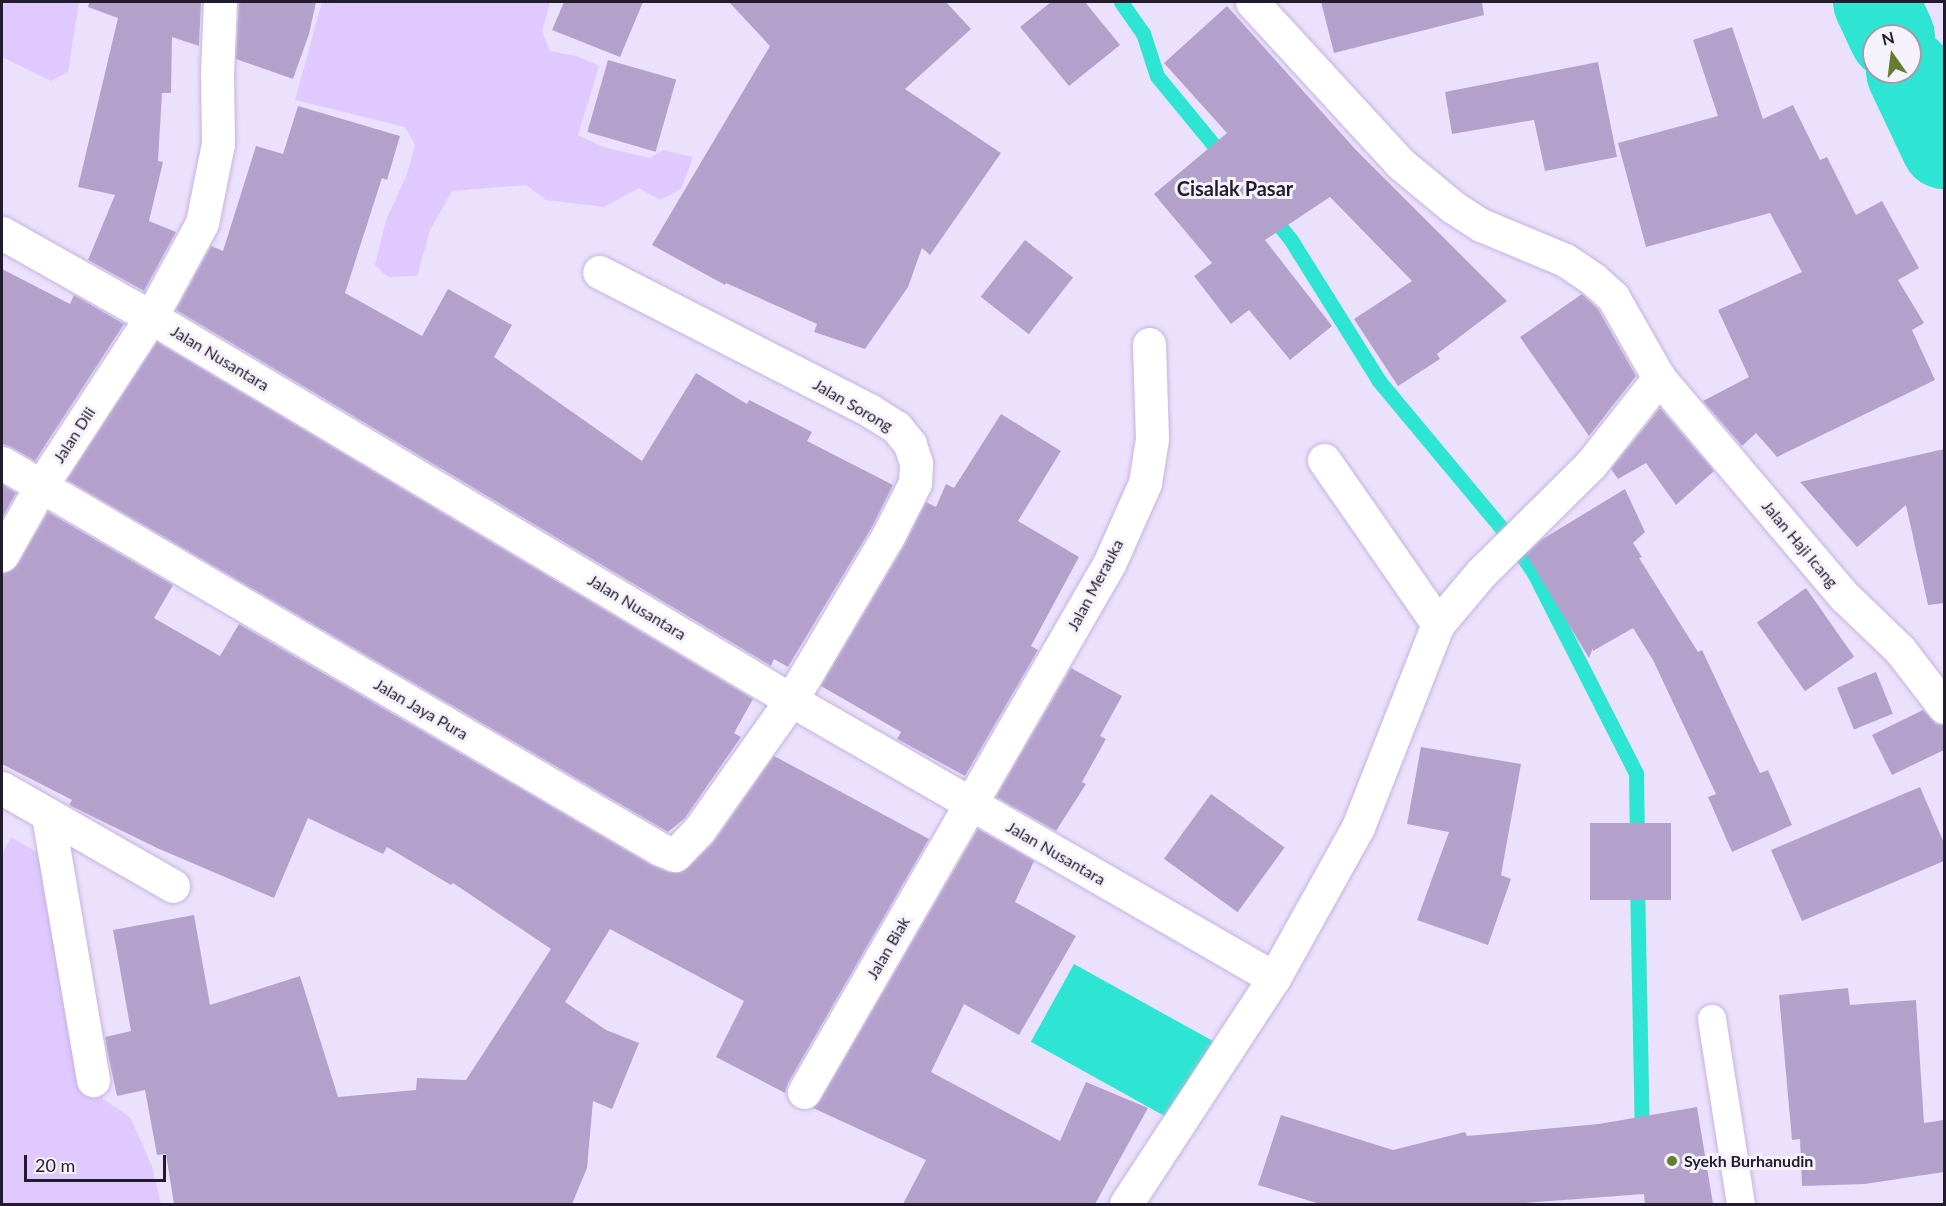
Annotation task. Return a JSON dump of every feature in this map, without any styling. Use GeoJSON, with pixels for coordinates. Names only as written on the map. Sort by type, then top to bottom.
{"type":"FeatureCollection","features":[{"type":"Feature","properties":{"kind":"street","name":"Jalan Dili"},"geometry":{"type":"LineString","coordinates":[[2,555],[41,486],[151,317],[202,223],[219,144],[217,74],[220,2]]}},
{"type":"Feature","properties":{"kind":"street","name":"Jalan Haji Icang"},"geometry":{"type":"LineString","coordinates":[[1251,2],[1401,164],[1453,207],[1481,225],[1565,260],[1593,279],[1613,297],[1659,378],[1845,597],[1900,650],[1944,707]]}},
{"type":"Feature","properties":{"kind":"street","name":"Jalan Nusantara"},"geometry":{"type":"LineString","coordinates":[[2,233],[151,317],[791,700],[1274,978]]}},
{"type":"Feature","properties":{"kind":"street","name":"Jalan Sorong"},"geometry":{"type":"LineString","coordinates":[[598,272],[869,410],[896,427],[910,444],[916,463],[915,483],[888,536],[791,700]]}},
{"type":"Feature","properties":{"kind":"street","name":"Jalan Merauka"},"geometry":{"type":"LineString","coordinates":[[971,805],[1109,564],[1145,483],[1152,439],[1149,344]]}},
{"type":"Feature","properties":{"kind":"street"},"geometry":{"type":"LineString","coordinates":[[1126,1204],[1274,978],[1358,827],[1438,624],[1481,573],[1591,464],[1659,378]]}},
{"type":"Feature","properties":{"kind":"street"},"geometry":{"type":"LineString","coordinates":[[1324,460],[1438,624]]}},
{"type":"Feature","properties":{"kind":"street","name":"Jalan Jaya Pura"},"geometry":{"type":"LineString","coordinates":[[2,463],[660,849],[675,855],[699,830],[791,700]]}},
{"type":"Feature","properties":{"kind":"street"},"geometry":{"type":"LineString","coordinates":[[2,788],[172,886]]}},
{"type":"Feature","properties":{"kind":"street","name":"Jalan Biak"},"geometry":{"type":"LineString","coordinates":[[804,1092],[971,805]]}},
{"type":"Feature","properties":{"kind":"street"},"geometry":{"type":"LineString","coordinates":[[48,816],[93,1080]]}},
{"type":"Feature","properties":{"kind":"lane"},"geometry":{"type":"LineString","coordinates":[[1712,1019],[1741,1204]]}},
{"type":"Feature","properties":{"kind":"shaded area"},"geometry":{"type":"Polygon","coordinates":[[[2,2],[79,2],[68,72],[51,81],[2,57],[2,2]]]}},
{"type":"Feature","properties":{"kind":"shaded area"},"geometry":{"type":"Polygon","coordinates":[[[322,2],[550,2],[542,31],[550,51],[577,56],[599,66],[578,135],[603,147],[650,158],[663,150],[693,157],[681,189],[660,200],[639,188],[604,207],[546,200],[526,185],[452,191],[430,230],[417,276],[388,277],[375,265],[386,220],[407,174],[415,145],[405,127],[295,100],[322,2]]]}},
{"type":"Feature","properties":{"kind":"shaded area"},"geometry":{"type":"Polygon","coordinates":[[[11,837],[76,876],[103,1099],[130,1117],[152,1166],[161,1204],[2,1204],[2,854],[11,837]]]}},
{"type":"Feature","properties":{"kind":"shaded area"},"geometry":{"type":"Polygon","coordinates":[[[1074,964],[1213,1041],[1170,1119],[1031,1042],[1074,964]]]}},
{"type":"Feature","properties":{"kind":"building"},"geometry":{"type":"Polygon","coordinates":[[[89,2],[201,2],[199,46],[172,37],[171,93],[162,93],[158,161],[163,162],[149,221],[176,232],[144,291],[88,260],[115,195],[78,187],[118,18],[88,7],[89,2]]]}},
{"type":"Feature","properties":{"kind":"building"},"geometry":{"type":"Polygon","coordinates":[[[239,2],[316,2],[309,34],[293,79],[236,59],[239,2]]]}},
{"type":"Feature","properties":{"kind":"building"},"geometry":{"type":"Polygon","coordinates":[[[564,2],[643,2],[620,57],[552,30],[564,2]]]}},
{"type":"Feature","properties":{"kind":"building"},"geometry":{"type":"Polygon","coordinates":[[[729,2],[946,2],[971,29],[905,89],[1001,153],[930,255],[922,248],[908,287],[865,349],[814,332],[817,324],[726,283],[725,285],[652,245],[770,46],[729,2]]]}},
{"type":"Feature","properties":{"kind":"building"},"geometry":{"type":"Polygon","coordinates":[[[1051,2],[1085,2],[1120,45],[1069,86],[1020,27],[1051,2]]]}},
{"type":"Feature","properties":{"kind":"building"},"geometry":{"type":"Polygon","coordinates":[[[1321,2],[1482,2],[1484,15],[1334,53],[1321,2]]]}},
{"type":"Feature","properties":{"kind":"building"},"geometry":{"type":"Polygon","coordinates":[[[1227,6],[1356,150],[1507,301],[1437,354],[1440,359],[1398,386],[1354,319],[1412,281],[1330,197],[1265,240],[1332,326],[1290,360],[1249,310],[1231,324],[1194,276],[1212,263],[1154,194],[1227,133],[1164,63],[1227,6]]]}},
{"type":"Feature","properties":{"kind":"building"},"geometry":{"type":"Polygon","coordinates":[[[1732,27],[1763,119],[1793,105],[1820,160],[1827,157],[1856,215],[1882,201],[1919,268],[1898,280],[1924,323],[1912,330],[1935,380],[1777,457],[1756,433],[1742,446],[1703,401],[1749,377],[1718,310],[1802,272],[1770,213],[1646,247],[1618,143],[1718,116],[1693,40],[1732,27]]]}},
{"type":"Feature","properties":{"kind":"building"},"geometry":{"type":"Polygon","coordinates":[[[608,60],[676,80],[656,152],[587,132],[608,60]]]}},
{"type":"Feature","properties":{"kind":"building"},"geometry":{"type":"Polygon","coordinates":[[[1598,62],[1617,157],[1545,171],[1534,120],[1452,134],[1445,92],[1598,62]]]}},
{"type":"Feature","properties":{"kind":"building"},"geometry":{"type":"Polygon","coordinates":[[[298,106],[400,136],[387,180],[382,178],[345,293],[422,336],[448,289],[512,325],[494,357],[642,461],[696,373],[747,404],[749,400],[812,432],[807,441],[893,485],[872,527],[788,667],[774,659],[771,666],[176,310],[211,246],[223,251],[256,146],[283,154],[298,106]]]}},
{"type":"Feature","properties":{"kind":"building"},"geometry":{"type":"Polygon","coordinates":[[[1025,240],[1073,278],[1029,334],[981,297],[1025,240]]]}},
{"type":"Feature","properties":{"kind":"building"},"geometry":{"type":"Polygon","coordinates":[[[2,269],[70,304],[74,295],[124,324],[35,461],[2,444],[2,269]]]}},
{"type":"Feature","properties":{"kind":"building"},"geometry":{"type":"Polygon","coordinates":[[[1582,294],[1598,309],[1636,376],[1589,436],[1520,337],[1582,294]]]}},
{"type":"Feature","properties":{"kind":"building"},"geometry":{"type":"Polygon","coordinates":[[[157,342],[753,699],[734,733],[741,737],[685,818],[668,832],[67,480],[157,342]]]}},
{"type":"Feature","properties":{"kind":"building"},"geometry":{"type":"Polygon","coordinates":[[[1660,408],[1714,471],[1676,505],[1646,463],[1618,479],[1611,469],[1660,408]]]}},
{"type":"Feature","properties":{"kind":"building"},"geometry":{"type":"Polygon","coordinates":[[[1001,414],[1061,451],[1018,521],[1079,557],[1031,646],[1038,650],[965,776],[897,739],[901,732],[821,686],[904,546],[926,502],[936,507],[946,484],[954,488],[1001,414]]]}},
{"type":"Feature","properties":{"kind":"building"},"geometry":{"type":"Polygon","coordinates":[[[1944,449],[1944,603],[1928,605],[1906,505],[1857,547],[1800,482],[1944,449]]]}},
{"type":"Feature","properties":{"kind":"building"},"geometry":{"type":"Polygon","coordinates":[[[2,484],[16,493],[2,518],[2,484]]]}},
{"type":"Feature","properties":{"kind":"building"},"geometry":{"type":"Polygon","coordinates":[[[1625,489],[1645,532],[1633,543],[1642,557],[1639,558],[1698,652],[1702,650],[1760,773],[1768,770],[1792,825],[1732,852],[1708,797],[1716,794],[1653,660],[1633,628],[1593,651],[1593,648],[1589,658],[1526,554],[1541,540],[1625,489]]]}},
{"type":"Feature","properties":{"kind":"building"},"geometry":{"type":"Polygon","coordinates":[[[48,512],[173,585],[154,618],[220,656],[239,624],[651,865],[668,872],[678,873],[688,868],[713,843],[774,756],[929,839],[788,1083],[785,1093],[716,1057],[744,1001],[610,929],[565,1002],[606,1030],[639,1043],[612,1109],[593,1101],[587,1168],[572,1204],[174,1204],[166,1154],[157,1155],[145,1090],[117,1096],[105,1037],[131,1031],[113,930],[194,915],[210,1005],[300,976],[338,1097],[416,1090],[417,1078],[466,1080],[551,949],[453,883],[451,885],[387,847],[383,854],[308,818],[274,898],[157,848],[69,805],[72,800],[2,764],[2,574],[11,571],[18,564],[48,512]]]}},
{"type":"Feature","properties":{"kind":"building"},"geometry":{"type":"Polygon","coordinates":[[[1806,588],[1854,657],[1805,691],[1757,622],[1806,588]]]}},
{"type":"Feature","properties":{"kind":"building"},"geometry":{"type":"Polygon","coordinates":[[[1071,668],[1122,696],[1100,736],[1106,739],[1082,782],[1086,784],[1056,831],[996,797],[1071,668]]]}},
{"type":"Feature","properties":{"kind":"building"},"geometry":{"type":"Polygon","coordinates":[[[1876,672],[1893,714],[1854,729],[1837,688],[1876,672]]]}},
{"type":"Feature","properties":{"kind":"building"},"geometry":{"type":"Polygon","coordinates":[[[1923,710],[1936,724],[1944,725],[1944,750],[1892,775],[1872,735],[1923,710]]]}},
{"type":"Feature","properties":{"kind":"building"},"geometry":{"type":"Polygon","coordinates":[[[1421,747],[1521,764],[1501,875],[1511,879],[1488,945],[1417,920],[1449,832],[1407,824],[1421,747]]]}},
{"type":"Feature","properties":{"kind":"building"},"geometry":{"type":"Polygon","coordinates":[[[1920,787],[1944,843],[1944,861],[1802,921],[1771,850],[1920,787]]]}},
{"type":"Feature","properties":{"kind":"building"},"geometry":{"type":"Polygon","coordinates":[[[1211,794],[1285,847],[1238,912],[1164,859],[1211,794]]]}},
{"type":"Feature","properties":{"kind":"building"},"geometry":{"type":"Polygon","coordinates":[[[1590,823],[1671,823],[1671,900],[1590,900],[1590,823]]]}},
{"type":"Feature","properties":{"kind":"building"},"geometry":{"type":"Polygon","coordinates":[[[978,829],[1034,861],[1015,902],[1076,936],[1019,1035],[964,1004],[931,1072],[1060,1141],[1086,1082],[1148,1108],[1095,1204],[903,1204],[926,1160],[813,1108],[820,1101],[978,829]]]}},
{"type":"Feature","properties":{"kind":"building"},"geometry":{"type":"Polygon","coordinates":[[[1848,988],[1850,1005],[1916,1000],[1924,1123],[1944,1120],[1944,1172],[1865,1184],[1802,1186],[1800,1139],[1792,1140],[1779,995],[1848,988]]]}},
{"type":"Feature","properties":{"kind":"building"},"geometry":{"type":"Polygon","coordinates":[[[1697,1107],[1713,1204],[1645,1204],[1644,1194],[1512,1204],[1320,1204],[1258,1185],[1281,1115],[1393,1150],[1465,1132],[1467,1136],[1599,1124],[1697,1107]]]}},
{"type":"Feature","properties":{"kind":"waterway"},"geometry":{"type":"LineString","coordinates":[[1121,2],[1143,33],[1157,76],[1226,160]]}},
{"type":"Feature","properties":{"kind":"waterway"},"geometry":{"type":"LineString","coordinates":[[1876,2],[1886,24]]}},
{"type":"Feature","properties":{"kind":"waterway"},"geometry":{"type":"LineString","coordinates":[[1915,84],[1944,146]]}},
{"type":"Feature","properties":{"kind":"waterway"},"geometry":{"type":"LineString","coordinates":[[1270,214],[1291,240],[1379,381],[1513,542],[1534,573],[1636,773],[1637,842]]}},
{"type":"Feature","properties":{"kind":"waterway"},"geometry":{"type":"LineString","coordinates":[[1637,881],[1642,1136]]}},
{"type":"Feature","properties":{"kind":"place","name":"Syekh Burhanudin"},"geometry":{"type":"Point","coordinates":[1672,1161]}},
{"type":"Feature","properties":{"kind":"district","name":"Cisalak Pasar"},"geometry":{"type":"Point","coordinates":[1235,188]}}]}
